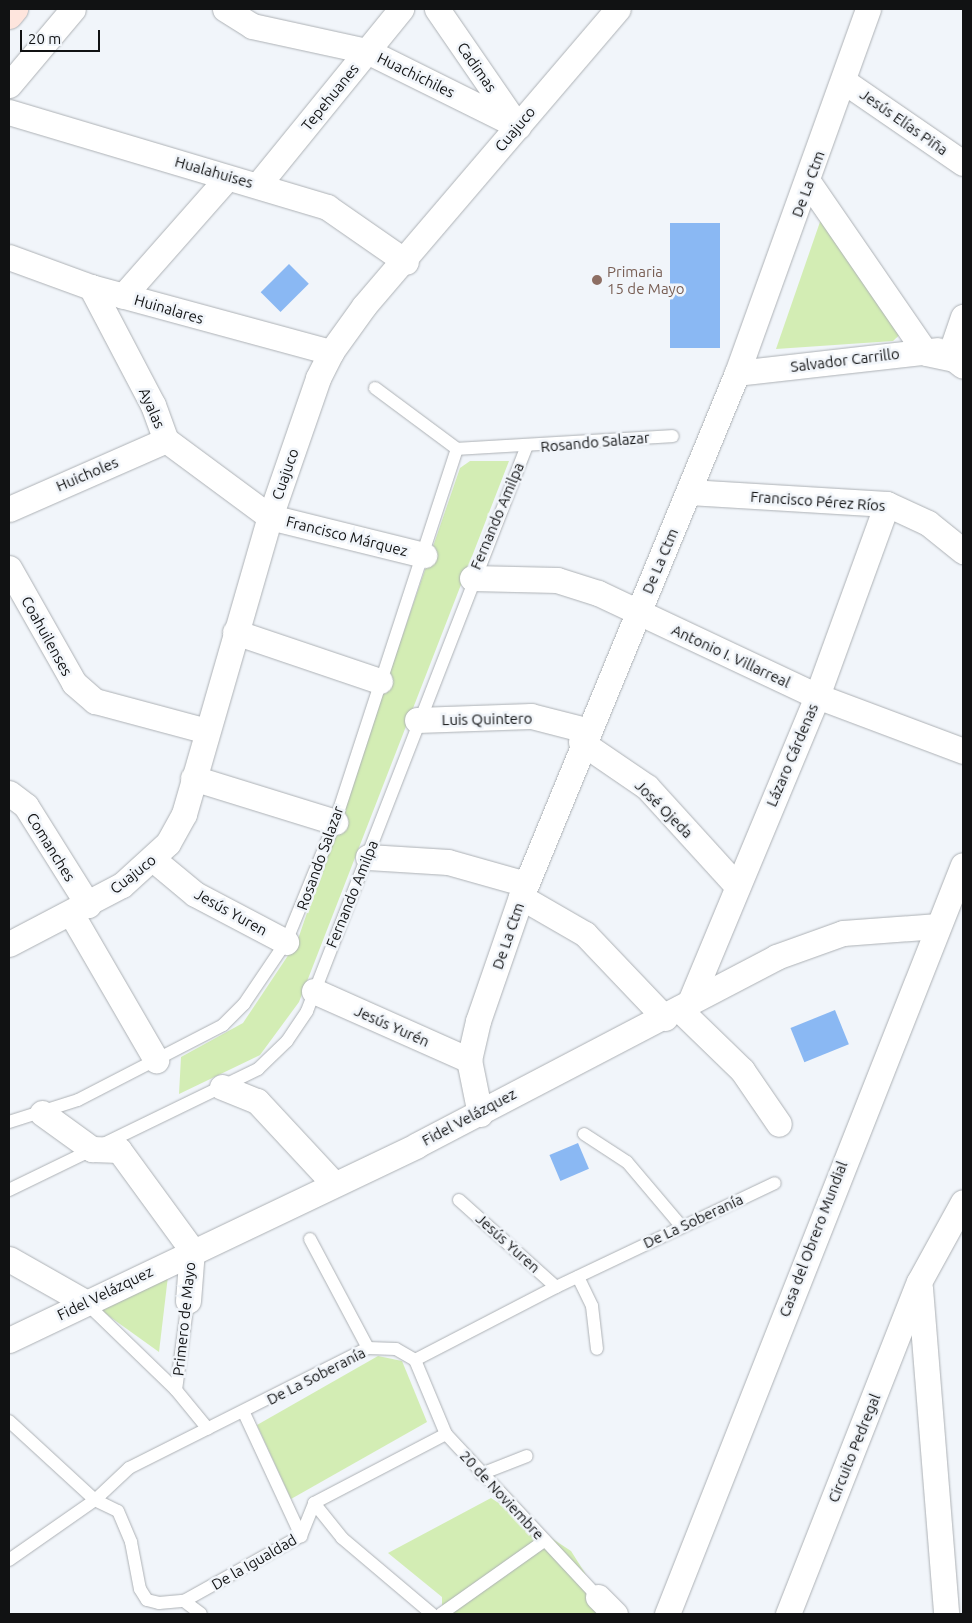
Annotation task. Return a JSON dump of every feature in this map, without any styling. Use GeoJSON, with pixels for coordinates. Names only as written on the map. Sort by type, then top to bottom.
{"type":"FeatureCollection","features":[{"type":"Feature","properties":{"kind":"main road"},"geometry":{"type":"LineString","coordinates":[[9,15],[14,9]]}},
{"type":"Feature","properties":{"kind":"street"},"geometry":{"type":"LineString","coordinates":[[9,85],[73,9]]}},
{"type":"Feature","properties":{"kind":"street","name":"Huachichiles"},"geometry":{"type":"LineString","coordinates":[[225,9],[252,26],[367,51],[518,126]]}},
{"type":"Feature","properties":{"kind":"street","name":"Tepehuanes"},"geometry":{"type":"LineString","coordinates":[[258,185],[401,9]]}},
{"type":"Feature","properties":{"kind":"street","name":"Cadimas"},"geometry":{"type":"LineString","coordinates":[[437,9],[518,126]]}},
{"type":"Feature","properties":{"kind":"street","name":"Cuajuco"},"geometry":{"type":"LineString","coordinates":[[9,944],[80,910],[154,860],[184,814],[235,632],[270,517],[318,378],[331,352],[364,306],[406,262],[518,126],[618,9]]}},
{"type":"Feature","properties":{"kind":"street","name":"De La Ctm"},"geometry":{"type":"LineString","coordinates":[[480,1114],[469,1060],[478,1020],[523,890],[584,736],[639,612],[737,373],[809,183],[845,82],[868,9]]}},
{"type":"Feature","properties":{"kind":"street","name":"Jesús Elías Piña"},"geometry":{"type":"LineString","coordinates":[[845,82],[963,163]]}},
{"type":"Feature","properties":{"kind":"street","name":"Hualahuises"},"geometry":{"type":"LineString","coordinates":[[9,112],[327,207],[406,262]]}},
{"type":"Feature","properties":{"kind":"street"},"geometry":{"type":"LineString","coordinates":[[123,296],[227,178]]}},
{"type":"Feature","properties":{"kind":"street"},"geometry":{"type":"LineString","coordinates":[[809,183],[926,353]]}},
{"type":"Feature","properties":{"kind":"street","name":"Huinalares"},"geometry":{"type":"LineString","coordinates":[[9,257],[90,287],[331,352]]}},
{"type":"Feature","properties":{"kind":"street","name":"Ayalas"},"geometry":{"type":"LineString","coordinates":[[90,287],[153,406],[166,440],[270,517]]}},
{"type":"Feature","properties":{"kind":"street"},"geometry":{"type":"LineString","coordinates":[[957,357],[963,317]]}},
{"type":"Feature","properties":{"kind":"street","name":"Salvador Carrillo"},"geometry":{"type":"LineString","coordinates":[[737,373],[926,353],[957,357]]}},
{"type":"Feature","properties":{"kind":"street","name":"Huicholes"},"geometry":{"type":"LineString","coordinates":[[9,508],[166,440]]}},
{"type":"Feature","properties":{"kind":"street","name":"Francisco Pérez Ríos"},"geometry":{"type":"LineString","coordinates":[[689,492],[887,504],[928,523],[963,551]]}},
{"type":"Feature","properties":{"kind":"street","name":"Lázaro Cárdenas"},"geometry":{"type":"LineString","coordinates":[[678,1010],[737,886],[816,696],[887,504]]}},
{"type":"Feature","properties":{"kind":"street","name":"Francisco Márquez"},"geometry":{"type":"LineString","coordinates":[[270,517],[424,555]]}},
{"type":"Feature","properties":{"kind":"street","name":"Coahuilenses"},"geometry":{"type":"LineString","coordinates":[[9,568],[74,682],[95,701],[207,731]]}},
{"type":"Feature","properties":{"kind":"street","name":"Antonio I. Villarreal"},"geometry":{"type":"LineString","coordinates":[[472,578],[557,580],[639,612],[816,696],[963,751]]}},
{"type":"Feature","properties":{"kind":"street"},"geometry":{"type":"LineString","coordinates":[[235,632],[380,680]]}},
{"type":"Feature","properties":{"kind":"street","name":"Luis Quintero"},"geometry":{"type":"LineString","coordinates":[[417,720],[531,716],[584,736]]}},
{"type":"Feature","properties":{"kind":"street","name":"José Ojeda"},"geometry":{"type":"LineString","coordinates":[[584,736],[647,787],[737,886]]}},
{"type":"Feature","properties":{"kind":"street"},"geometry":{"type":"LineString","coordinates":[[193,778],[335,822]]}},
{"type":"Feature","properties":{"kind":"street","name":"Comanches"},"geometry":{"type":"LineString","coordinates":[[9,793],[26,806],[80,910]]}},
{"type":"Feature","properties":{"kind":"street"},"geometry":{"type":"LineString","coordinates":[[368,857],[448,862],[523,890],[585,934],[678,1010],[742,1070],[779,1124]]}},
{"type":"Feature","properties":{"kind":"street","name":"Jesús Yuren"},"geometry":{"type":"LineString","coordinates":[[154,860],[196,894],[286,942]]}},
{"type":"Feature","properties":{"kind":"street","name":"Casa del Obrero Mundial"},"geometry":{"type":"LineString","coordinates":[[667,1614],[963,865]]}},
{"type":"Feature","properties":{"kind":"street"},"geometry":{"type":"LineString","coordinates":[[80,910],[156,1060]]}},
{"type":"Feature","properties":{"kind":"street","name":"Fidel Velázquez"},"geometry":{"type":"LineString","coordinates":[[9,1340],[192,1250],[480,1114],[678,1010],[813,942],[873,928],[938,926]]}},
{"type":"Feature","properties":{"kind":"street","name":"Jesús Yurén"},"geometry":{"type":"LineString","coordinates":[[314,991],[469,1060]]}},
{"type":"Feature","properties":{"kind":"street"},"geometry":{"type":"LineString","coordinates":[[222,1087],[257,1101],[334,1184]]}},
{"type":"Feature","properties":{"kind":"street"},"geometry":{"type":"LineString","coordinates":[[42,1113],[92,1149]]}},
{"type":"Feature","properties":{"kind":"street","name":"Primero de Mayo"},"geometry":{"type":"LineString","coordinates":[[92,1149],[119,1150],[192,1250],[188,1301]]}},
{"type":"Feature","properties":{"kind":"street","name":"Circuito Pedregal"},"geometry":{"type":"LineString","coordinates":[[788,1614],[919,1282],[963,1202]]}},
{"type":"Feature","properties":{"kind":"street"},"geometry":{"type":"LineString","coordinates":[[9,1259],[85,1302]]}},
{"type":"Feature","properties":{"kind":"street"},"geometry":{"type":"LineString","coordinates":[[919,1282],[946,1614]]}},
{"type":"Feature","properties":{"kind":"lane"},"geometry":{"type":"LineString","coordinates":[[375,388],[458,449]]}},
{"type":"Feature","properties":{"kind":"lane","name":"Rosando Salazar"},"geometry":{"type":"LineString","coordinates":[[9,1122],[42,1113],[156,1060],[223,1025],[244,1004],[286,942],[335,822],[380,680],[424,555],[458,449],[526,448],[673,436]]}},
{"type":"Feature","properties":{"kind":"lane","name":"Fernando Amilpa"},"geometry":{"type":"LineString","coordinates":[[9,1190],[222,1087],[275,1055],[307,1011],[368,857],[417,720],[472,578],[526,448]]}},
{"type":"Feature","properties":{"kind":"lane"},"geometry":{"type":"LineString","coordinates":[[584,1134],[627,1162],[681,1226]]}},
{"type":"Feature","properties":{"kind":"lane","name":"De La Soberanía"},"geometry":{"type":"LineString","coordinates":[[9,1560],[95,1500],[129,1468],[244,1413],[368,1348],[396,1349],[415,1360],[556,1287],[775,1183]]}},
{"type":"Feature","properties":{"kind":"lane","name":"Jesús Yuren"},"geometry":{"type":"LineString","coordinates":[[459,1200],[556,1287]]}},
{"type":"Feature","properties":{"kind":"lane"},"geometry":{"type":"LineString","coordinates":[[310,1240],[368,1348]]}},
{"type":"Feature","properties":{"kind":"lane"},"geometry":{"type":"LineString","coordinates":[[578,1277],[592,1306],[597,1349]]}},
{"type":"Feature","properties":{"kind":"lane","name":"Primero de Mayo"},"geometry":{"type":"LineString","coordinates":[[176,1390],[188,1301]]}},
{"type":"Feature","properties":{"kind":"lane","name":"Primero de Mayo"},"geometry":{"type":"LineString","coordinates":[[85,1302],[176,1390],[208,1429]]}},
{"type":"Feature","properties":{"kind":"lane","name":"20 de Noviembre"},"geometry":{"type":"LineString","coordinates":[[415,1360],[446,1434],[480,1474],[607,1606]]}},
{"type":"Feature","properties":{"kind":"lane"},"geometry":{"type":"LineString","coordinates":[[244,1413],[301,1536]]}},
{"type":"Feature","properties":{"kind":"lane"},"geometry":{"type":"LineString","coordinates":[[9,1421],[95,1500],[118,1511],[126,1526],[140,1589],[147,1600],[184,1601],[201,1614]]}},
{"type":"Feature","properties":{"kind":"lane"},"geometry":{"type":"LineString","coordinates":[[432,1614],[342,1538],[314,1503],[446,1434]]}},
{"type":"Feature","properties":{"kind":"lane"},"geometry":{"type":"LineString","coordinates":[[480,1474],[527,1456]]}},
{"type":"Feature","properties":{"kind":"lane","name":"De la Igualdad"},"geometry":{"type":"LineString","coordinates":[[184,1601],[301,1536],[314,1503]]}},
{"type":"Feature","properties":{"kind":"lane"},"geometry":{"type":"LineString","coordinates":[[441,1614],[544,1541]]}},
{"type":"Feature","properties":{"kind":"green space"},"geometry":{"type":"Polygon","coordinates":[[[821,219],[907,328],[893,341],[776,349],[821,219]]]}},
{"type":"Feature","properties":{"kind":"green space"},"geometry":{"type":"Polygon","coordinates":[[[470,461],[509,461],[299,1002],[260,1055],[179,1094],[181,1057],[243,1023],[297,942],[460,468],[470,461]]]}},
{"type":"Feature","properties":{"kind":"green space"},"geometry":{"type":"Polygon","coordinates":[[[168,1276],[159,1352],[99,1309],[168,1276]]]}},
{"type":"Feature","properties":{"kind":"green space"},"geometry":{"type":"Polygon","coordinates":[[[378,1356],[402,1361],[427,1422],[291,1499],[257,1425],[378,1356]]]}},
{"type":"Feature","properties":{"kind":"green space"},"geometry":{"type":"Polygon","coordinates":[[[491,1498],[571,1551],[585,1573],[599,1614],[442,1614],[442,1597],[388,1553],[491,1498]]]}},
{"type":"Feature","properties":{"kind":"building"},"geometry":{"type":"Polygon","coordinates":[[[670,223],[720,223],[720,348],[670,348],[670,223]]]}},
{"type":"Feature","properties":{"kind":"building"},"geometry":{"type":"Polygon","coordinates":[[[289,264],[309,284],[281,312],[261,292],[289,264]]]}},
{"type":"Feature","properties":{"kind":"building"},"geometry":{"type":"Polygon","coordinates":[[[835,1010],[849,1044],[804,1062],[790,1028],[835,1010]]]}},
{"type":"Feature","properties":{"kind":"building"},"geometry":{"type":"Polygon","coordinates":[[[578,1143],[589,1169],[560,1181],[549,1155],[578,1143]]]}},
{"type":"Feature","properties":{"kind":"place","name":"Primaria 15 de Mayo"},"geometry":{"type":"Point","coordinates":[597,280]}}]}
